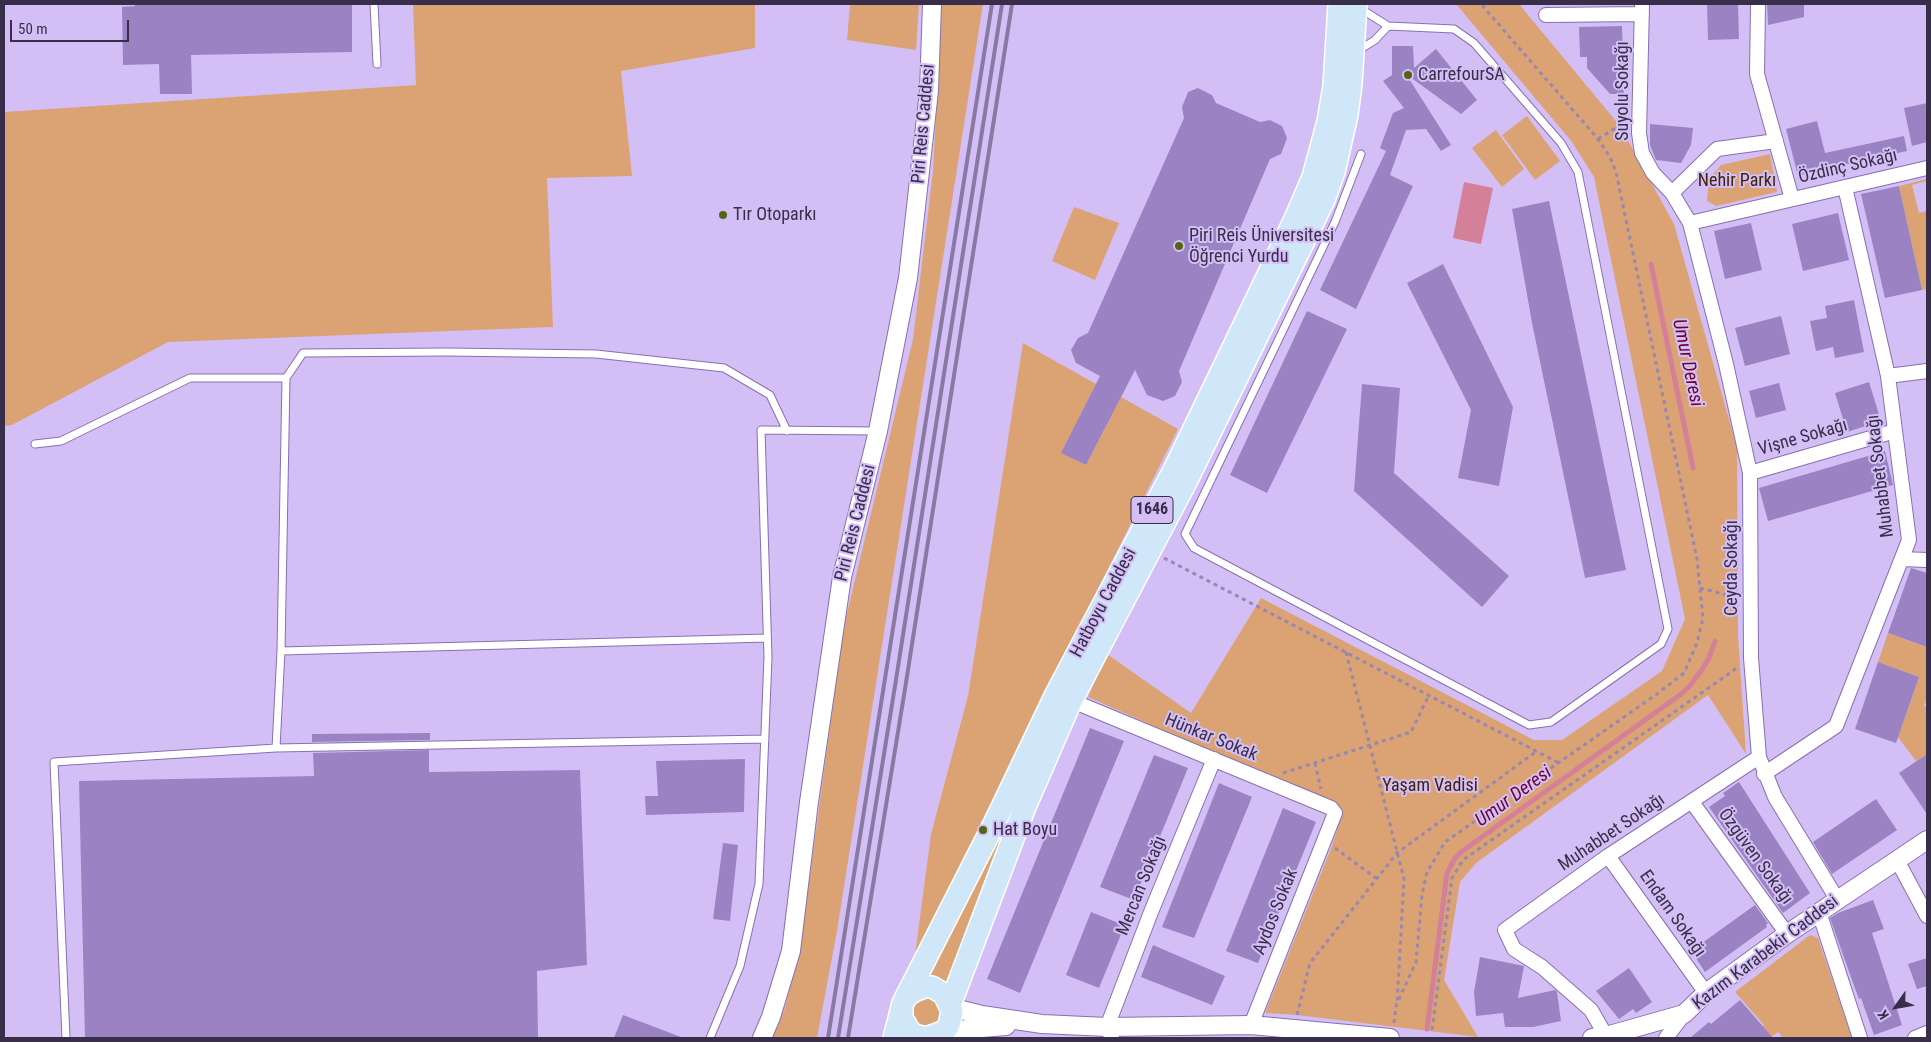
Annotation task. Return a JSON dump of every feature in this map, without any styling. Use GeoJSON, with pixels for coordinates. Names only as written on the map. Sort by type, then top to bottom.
{"type":"FeatureCollection","features":[{"type":"Feature","properties":{"kind":"main road","name":"Hatboyu Caddesi"},"geometry":{"type":"LineString","coordinates":[[894,1038],[904,1000],[994,824],[1064,697],[1150,551],[1324,200],[1334,172],[1347,115],[1354,53],[1350,4]]}},
{"type":"Feature","properties":{"kind":"main road","name":"Hatboyu Caddesi"},"geometry":{"type":"LineString","coordinates":[[942,1035],[951,1019],[950,1005],[1025,807],[1064,697],[1299,211],[1313,177],[1328,121],[1350,4]]}},
{"type":"Feature","properties":{"kind":"main road"},"geometry":{"type":"LineString","coordinates":[[942,1035],[926,1038],[914,1035],[902,1018],[904,1000],[919,989],[932,987],[944,994],[950,1005]]}},
{"type":"Feature","properties":{"kind":"street","name":"Piri Reis Caddesi"},"geometry":{"type":"LineString","coordinates":[[762,1038],[771,1017],[791,951],[809,802],[842,577],[878,431],[908,278],[929,91],[932,4]]}},
{"type":"Feature","properties":{"kind":"street"},"geometry":{"type":"LineString","coordinates":[[1758,4],[1758,74],[1792,199]]}},
{"type":"Feature","properties":{"kind":"street"},"geometry":{"type":"LineString","coordinates":[[1546,15],[1642,9]]}},
{"type":"Feature","properties":{"kind":"street","name":"Suyolu Sokağı"},"geometry":{"type":"LineString","coordinates":[[1642,9],[1639,121],[1642,153],[1653,173],[1672,193],[1690,222]]}},
{"type":"Feature","properties":{"kind":"street"},"geometry":{"type":"LineString","coordinates":[[1672,193],[1717,149],[1776,141]]}},
{"type":"Feature","properties":{"kind":"street","name":"Özdinç Sokağı"},"geometry":{"type":"LineString","coordinates":[[1690,222],[1927,168]]}},
{"type":"Feature","properties":{"kind":"street","name":"Muhabbet Sokağı"},"geometry":{"type":"LineString","coordinates":[[1764,774],[1836,726],[1910,540],[1888,376],[1845,187]]}},
{"type":"Feature","properties":{"kind":"street","name":"Ceyda Sokağı"},"geometry":{"type":"LineString","coordinates":[[1690,222],[1726,364],[1750,473],[1751,658],[1759,757],[1764,774],[1775,798],[1837,899]]}},
{"type":"Feature","properties":{"kind":"street"},"geometry":{"type":"LineString","coordinates":[[1888,376],[1927,371]]}},
{"type":"Feature","properties":{"kind":"street","name":"Vişne Sokağı"},"geometry":{"type":"LineString","coordinates":[[1750,473],[1895,431]]}},
{"type":"Feature","properties":{"kind":"street"},"geometry":{"type":"LineString","coordinates":[[1902,558],[1927,560]]}},
{"type":"Feature","properties":{"kind":"street","name":"Hünkar Sokak"},"geometry":{"type":"LineString","coordinates":[[1064,697],[1332,808],[1335,813]]}},
{"type":"Feature","properties":{"kind":"street","name":"Muhabbet Sokağı"},"geometry":{"type":"LineString","coordinates":[[1599,1037],[1591,1010],[1542,967],[1514,949],[1505,930],[1608,856],[1759,757]]}},
{"type":"Feature","properties":{"kind":"street","name":"Mercan Sokağı"},"geometry":{"type":"LineString","coordinates":[[1109,1033],[1151,912],[1214,760]]}},
{"type":"Feature","properties":{"kind":"street","name":"Özgüven Sokağı"},"geometry":{"type":"LineString","coordinates":[[1692,802],[1787,934]]}},
{"type":"Feature","properties":{"kind":"street","name":"Aydos Sokak"},"geometry":{"type":"LineString","coordinates":[[1251,1025],[1335,813]]}},
{"type":"Feature","properties":{"kind":"street","name":"Kazım Karabekir Caddesi"},"geometry":{"type":"LineString","coordinates":[[1599,1037],[1684,1014],[1706,993],[1787,934],[1927,840]]}},
{"type":"Feature","properties":{"kind":"street","name":"Endam Sokağı"},"geometry":{"type":"LineString","coordinates":[[1608,856],[1706,993]]}},
{"type":"Feature","properties":{"kind":"street"},"geometry":{"type":"LineString","coordinates":[[1897,860],[1927,916]]}},
{"type":"Feature","properties":{"kind":"street"},"geometry":{"type":"LineString","coordinates":[[1819,912],[1860,1038]]}},
{"type":"Feature","properties":{"kind":"street"},"geometry":{"type":"LineString","coordinates":[[950,1005],[958,1010],[982,1015],[1109,1033],[1251,1025],[1392,1032]]}},
{"type":"Feature","properties":{"kind":"street"},"geometry":{"type":"LineString","coordinates":[[1666,1038],[1684,1014]]}},
{"type":"Feature","properties":{"kind":"street"},"geometry":{"type":"LineString","coordinates":[[942,1035],[1042,1024]]}},
{"type":"Feature","properties":{"kind":"street"},"geometry":{"type":"LineString","coordinates":[[1915,1038],[1927,1033]]}},
{"type":"Feature","properties":{"kind":"lane"},"geometry":{"type":"LineString","coordinates":[[374,4],[377,64]]}},
{"type":"Feature","properties":{"kind":"lane"},"geometry":{"type":"LineString","coordinates":[[1350,4],[1388,26],[1454,29],[1474,43],[1561,144],[1578,172],[1668,628],[1661,644],[1551,722],[1529,725],[1194,548],[1185,534],[1335,222],[1361,154]]}},
{"type":"Feature","properties":{"kind":"lane"},"geometry":{"type":"LineString","coordinates":[[1354,53],[1363,50],[1388,26]]}},
{"type":"Feature","properties":{"kind":"lane"},"geometry":{"type":"LineString","coordinates":[[276,748],[281,651],[286,378],[303,353],[447,352],[606,355],[724,368],[770,394],[787,430]]}},
{"type":"Feature","properties":{"kind":"lane"},"geometry":{"type":"LineString","coordinates":[[35,444],[61,441],[190,378],[286,378]]}},
{"type":"Feature","properties":{"kind":"lane"},"geometry":{"type":"LineString","coordinates":[[710,1038],[740,966],[759,884],[768,638],[761,430],[878,431]]}},
{"type":"Feature","properties":{"kind":"lane"},"geometry":{"type":"LineString","coordinates":[[281,651],[768,638]]}},
{"type":"Feature","properties":{"kind":"lane"},"geometry":{"type":"LineString","coordinates":[[66,1038],[54,762],[276,748],[765,739]]}},
{"type":"Feature","properties":{"kind":"path"},"geometry":{"type":"LineString","coordinates":[[1396,1006],[1416,962],[1422,895],[1427,872],[1445,842],[1657,694],[1684,673],[1697,643],[1703,618],[1697,559],[1616,172],[1610,157],[1598,139],[1481,4]]}},
{"type":"Feature","properties":{"kind":"path"},"geometry":{"type":"LineString","coordinates":[[1598,139],[1627,121],[1639,121]]}},
{"type":"Feature","properties":{"kind":"path"},"geometry":{"type":"LineString","coordinates":[[1150,551],[1559,763]]}},
{"type":"Feature","properties":{"kind":"path"},"geometry":{"type":"LineString","coordinates":[[1700,588],[1751,601]]}},
{"type":"Feature","properties":{"kind":"path"},"geometry":{"type":"LineString","coordinates":[[1346,652],[1404,879],[1396,1006],[1392,1032]]}},
{"type":"Feature","properties":{"kind":"path"},"geometry":{"type":"LineString","coordinates":[[1432,1030],[1452,878],[1463,860],[1751,658]]}},
{"type":"Feature","properties":{"kind":"path"},"geometry":{"type":"LineString","coordinates":[[1279,774],[1411,732],[1429,695]]}},
{"type":"Feature","properties":{"kind":"path"},"geometry":{"type":"LineString","coordinates":[[1297,1015],[1310,962],[1397,853],[1537,751]]}},
{"type":"Feature","properties":{"kind":"path"},"geometry":{"type":"LineString","coordinates":[[1314,763],[1322,791]]}},
{"type":"Feature","properties":{"kind":"path"},"geometry":{"type":"LineString","coordinates":[[1332,846],[1377,878]]}},
{"type":"Feature","properties":{"kind":"green space"},"geometry":{"type":"Polygon","coordinates":[[[413,4],[755,4],[755,48],[621,71],[632,176],[547,178],[553,327],[168,342],[12,425],[4,426],[4,112],[416,85],[413,4]]]}},
{"type":"Feature","properties":{"kind":"green space"},"geometry":{"type":"Polygon","coordinates":[[[850,4],[919,4],[916,50],[847,40],[850,4]]]}},
{"type":"Feature","properties":{"kind":"green space"},"geometry":{"type":"Polygon","coordinates":[[[942,4],[983,4],[837,931],[817,1038],[772,1038],[785,1008],[801,942],[843,630],[913,339],[933,171],[942,4]]]}},
{"type":"Feature","properties":{"kind":"green space","name":"Yaşam Vadisi"},"geometry":{"type":"Polygon","coordinates":[[[1456,4],[1519,4],[1620,126],[1674,224],[1737,448],[1738,636],[1746,754],[1708,695],[1476,863],[1460,882],[1444,980],[1478,1037],[1297,1015],[1265,1013],[1332,846],[1343,811],[1088,697],[1107,654],[1191,713],[1261,598],[1534,740],[1562,740],[1662,671],[1685,619],[1594,177],[1572,142],[1456,4]]]}},
{"type":"Feature","properties":{"kind":"green space"},"geometry":{"type":"Polygon","coordinates":[[[1527,116],[1560,161],[1535,180],[1502,135],[1527,116]]]}},
{"type":"Feature","properties":{"kind":"green space"},"geometry":{"type":"Polygon","coordinates":[[[1496,130],[1524,169],[1502,187],[1472,148],[1496,130]]]}},
{"type":"Feature","properties":{"kind":"green space","name":"Nehir Parkı"},"geometry":{"type":"Polygon","coordinates":[[[1770,154],[1777,192],[1716,206],[1707,201],[1709,179],[1721,165],[1770,154]]]}},
{"type":"Feature","properties":{"kind":"green space"},"geometry":{"type":"Polygon","coordinates":[[[1927,179],[1927,181],[1912,185],[1919,213],[1927,211],[1927,289],[1922,290],[1899,186],[1927,179]]]}},
{"type":"Feature","properties":{"kind":"green space"},"geometry":{"type":"Polygon","coordinates":[[[1074,207],[1119,223],[1095,280],[1052,261],[1074,207]]]}},
{"type":"Feature","properties":{"kind":"green space"},"geometry":{"type":"Polygon","coordinates":[[[1023,343],[1096,384],[1062,453],[1086,465],[1121,397],[1178,429],[915,955],[931,834],[968,696],[1023,343]]]}},
{"type":"Feature","properties":{"kind":"green space"},"geometry":{"type":"Polygon","coordinates":[[[1888,633],[1927,647],[1927,697],[1924,706],[1927,707],[1927,754],[1916,761],[1898,737],[1919,677],[1878,662],[1888,633]]]}},
{"type":"Feature","properties":{"kind":"green space"},"geometry":{"type":"Polygon","coordinates":[[[1006,825],[946,989],[925,979],[1006,825]]]}},
{"type":"Feature","properties":{"kind":"green space"},"geometry":{"type":"Polygon","coordinates":[[[1810,935],[1818,938],[1852,1038],[1783,1038],[1778,1032],[1770,1038],[1747,1038],[1764,1025],[1735,992],[1810,935]]]}},
{"type":"Feature","properties":{"kind":"green space"},"geometry":{"type":"Polygon","coordinates":[[[925,996],[937,1000],[943,1017],[933,1029],[914,1025],[910,1007],[925,996]]]}},
{"type":"Feature","properties":{"kind":"shaded area"},"geometry":{"type":"Polygon","coordinates":[[[1464,182],[1493,188],[1481,244],[1453,238],[1464,182]]]}},
{"type":"Feature","properties":{"kind":"building"},"geometry":{"type":"Polygon","coordinates":[[[135,4],[352,4],[352,52],[191,55],[192,94],[160,94],[159,64],[123,65],[122,7],[135,6],[135,4]]]}},
{"type":"Feature","properties":{"kind":"building"},"geometry":{"type":"Polygon","coordinates":[[[1707,4],[1738,4],[1739,39],[1708,40],[1707,4]]]}},
{"type":"Feature","properties":{"kind":"building"},"geometry":{"type":"Polygon","coordinates":[[[1767,4],[1804,4],[1804,17],[1768,25],[1767,4]]]}},
{"type":"Feature","properties":{"kind":"building"},"geometry":{"type":"Polygon","coordinates":[[[1622,26],[1624,94],[1610,94],[1587,68],[1587,57],[1580,57],[1579,27],[1622,26]]]}},
{"type":"Feature","properties":{"kind":"building"},"geometry":{"type":"Polygon","coordinates":[[[1392,46],[1413,46],[1414,68],[1436,49],[1477,100],[1461,114],[1406,74],[1451,145],[1441,151],[1426,129],[1406,130],[1390,175],[1413,186],[1356,309],[1320,290],[1386,151],[1380,148],[1393,113],[1404,108],[1383,81],[1392,75],[1392,46]]]}},
{"type":"Feature","properties":{"kind":"building","name":"Piri Reis Üniversitesi Öğrenci Yurdu"},"geometry":{"type":"Polygon","coordinates":[[[1198,88],[1212,95],[1216,103],[1260,122],[1270,120],[1282,126],[1287,138],[1281,154],[1270,159],[1179,371],[1182,382],[1175,396],[1163,401],[1147,395],[1135,370],[1086,465],[1061,453],[1100,376],[1076,363],[1071,350],[1078,338],[1088,333],[1184,118],[1182,107],[1188,92],[1198,88]]]}},
{"type":"Feature","properties":{"kind":"building"},"geometry":{"type":"Polygon","coordinates":[[[1927,103],[1927,142],[1912,146],[1904,108],[1927,103]]]}},
{"type":"Feature","properties":{"kind":"building"},"geometry":{"type":"Polygon","coordinates":[[[1817,121],[1825,153],[1904,136],[1907,151],[1798,176],[1786,129],[1817,121]]]}},
{"type":"Feature","properties":{"kind":"building"},"geometry":{"type":"Polygon","coordinates":[[[1650,124],[1693,128],[1691,145],[1681,163],[1656,160],[1650,145],[1650,124]]]}},
{"type":"Feature","properties":{"kind":"building"},"geometry":{"type":"Polygon","coordinates":[[[1899,186],[1922,290],[1885,298],[1861,194],[1899,186]]]}},
{"type":"Feature","properties":{"kind":"building"},"geometry":{"type":"Polygon","coordinates":[[[1549,201],[1626,570],[1585,578],[1532,323],[1512,209],[1549,201]]]}},
{"type":"Feature","properties":{"kind":"building"},"geometry":{"type":"Polygon","coordinates":[[[1838,213],[1849,260],[1803,271],[1792,224],[1838,213]]]}},
{"type":"Feature","properties":{"kind":"building"},"geometry":{"type":"Polygon","coordinates":[[[1751,223],[1762,270],[1725,279],[1714,231],[1751,223]]]}},
{"type":"Feature","properties":{"kind":"building"},"geometry":{"type":"Polygon","coordinates":[[[1443,264],[1513,407],[1499,486],[1458,478],[1471,410],[1407,283],[1443,264]]]}},
{"type":"Feature","properties":{"kind":"building"},"geometry":{"type":"Polygon","coordinates":[[[1854,300],[1864,352],[1835,358],[1833,347],[1816,351],[1810,321],[1827,318],[1825,306],[1854,300]]]}},
{"type":"Feature","properties":{"kind":"building"},"geometry":{"type":"Polygon","coordinates":[[[1307,311],[1347,329],[1267,493],[1230,475],[1307,311]]]}},
{"type":"Feature","properties":{"kind":"building"},"geometry":{"type":"Polygon","coordinates":[[[1781,316],[1790,354],[1745,366],[1735,328],[1781,316]]]}},
{"type":"Feature","properties":{"kind":"building"},"geometry":{"type":"Polygon","coordinates":[[[1869,382],[1881,421],[1847,432],[1835,393],[1869,382]]]}},
{"type":"Feature","properties":{"kind":"building"},"geometry":{"type":"Polygon","coordinates":[[[1779,383],[1786,410],[1756,418],[1749,391],[1779,383]]]}},
{"type":"Feature","properties":{"kind":"building"},"geometry":{"type":"Polygon","coordinates":[[[1362,384],[1400,388],[1394,473],[1509,576],[1482,607],[1354,491],[1362,384]]]}},
{"type":"Feature","properties":{"kind":"building"},"geometry":{"type":"Polygon","coordinates":[[[1885,451],[1893,485],[1768,521],[1759,488],[1885,451]]]}},
{"type":"Feature","properties":{"kind":"building"},"geometry":{"type":"Polygon","coordinates":[[[1911,568],[1927,573],[1927,647],[1888,633],[1911,568]]]}},
{"type":"Feature","properties":{"kind":"building"},"geometry":{"type":"Polygon","coordinates":[[[1878,662],[1919,677],[1896,743],[1855,729],[1878,662]]]}},
{"type":"Feature","properties":{"kind":"building"},"geometry":{"type":"Polygon","coordinates":[[[1090,728],[1124,741],[1020,993],[987,979],[1090,728]]]}},
{"type":"Feature","properties":{"kind":"building"},"geometry":{"type":"Polygon","coordinates":[[[430,733],[430,740],[312,742],[312,734],[430,733]]]}},
{"type":"Feature","properties":{"kind":"building"},"geometry":{"type":"Polygon","coordinates":[[[429,750],[429,772],[580,770],[587,965],[537,971],[538,1038],[85,1038],[79,781],[314,776],[313,753],[429,750]]]}},
{"type":"Feature","properties":{"kind":"building"},"geometry":{"type":"Polygon","coordinates":[[[1927,754],[1927,814],[1899,773],[1927,754]]]}},
{"type":"Feature","properties":{"kind":"building"},"geometry":{"type":"Polygon","coordinates":[[[1154,755],[1188,768],[1134,900],[1100,887],[1154,755]]]}},
{"type":"Feature","properties":{"kind":"building"},"geometry":{"type":"Polygon","coordinates":[[[745,759],[744,812],[646,815],[645,796],[658,796],[656,761],[745,759]]]}},
{"type":"Feature","properties":{"kind":"building"},"geometry":{"type":"Polygon","coordinates":[[[1739,782],[1810,893],[1783,913],[1709,807],[1725,796],[1723,793],[1739,782]]]}},
{"type":"Feature","properties":{"kind":"building"},"geometry":{"type":"Polygon","coordinates":[[[1219,783],[1252,797],[1194,938],[1162,927],[1219,783]]]}},
{"type":"Feature","properties":{"kind":"building"},"geometry":{"type":"Polygon","coordinates":[[[1876,799],[1897,830],[1832,874],[1813,842],[1876,799]]]}},
{"type":"Feature","properties":{"kind":"building"},"geometry":{"type":"Polygon","coordinates":[[[1283,808],[1316,822],[1258,963],[1226,951],[1283,808]]]}},
{"type":"Feature","properties":{"kind":"building"},"geometry":{"type":"Polygon","coordinates":[[[723,843],[738,845],[730,921],[713,919],[723,843]]]}},
{"type":"Feature","properties":{"kind":"building"},"geometry":{"type":"Polygon","coordinates":[[[1873,900],[1884,929],[1872,933],[1902,1025],[1874,1035],[1830,918],[1838,913],[1873,900]]]}},
{"type":"Feature","properties":{"kind":"building"},"geometry":{"type":"Polygon","coordinates":[[[1755,905],[1768,923],[1767,927],[1705,972],[1691,951],[1755,905]]]}},
{"type":"Feature","properties":{"kind":"building"},"geometry":{"type":"Polygon","coordinates":[[[1091,912],[1121,924],[1118,931],[1122,932],[1099,988],[1066,975],[1091,912]]]}},
{"type":"Feature","properties":{"kind":"building"},"geometry":{"type":"Polygon","coordinates":[[[1153,945],[1225,976],[1212,1005],[1141,977],[1153,945]]]}},
{"type":"Feature","properties":{"kind":"building"},"geometry":{"type":"Polygon","coordinates":[[[1480,957],[1524,966],[1518,998],[1555,990],[1557,992],[1561,1021],[1533,1027],[1505,1027],[1503,1013],[1476,1016],[1474,992],[1480,957]]]}},
{"type":"Feature","properties":{"kind":"building"},"geometry":{"type":"Polygon","coordinates":[[[1927,958],[1927,986],[1917,989],[1908,964],[1927,958]]]}},
{"type":"Feature","properties":{"kind":"building"},"geometry":{"type":"Polygon","coordinates":[[[1629,968],[1652,1002],[1636,1013],[1633,1009],[1619,1019],[1596,991],[1629,968]]]}},
{"type":"Feature","properties":{"kind":"building"},"geometry":{"type":"Polygon","coordinates":[[[1740,1000],[1773,1038],[1690,1038],[1709,1022],[1711,1024],[1740,1000]]]}},
{"type":"Feature","properties":{"kind":"building"},"geometry":{"type":"Polygon","coordinates":[[[623,1015],[681,1037],[614,1038],[623,1015]]]}},
{"type":"Feature","properties":{"kind":"waterway","name":"Umur Deresi"},"geometry":{"type":"LineString","coordinates":[[1651,264],[1693,468]]}},
{"type":"Feature","properties":{"kind":"waterway","name":"Umur Deresi"},"geometry":{"type":"LineString","coordinates":[[1427,1029],[1447,873],[1455,858],[1680,695],[1689,687],[1703,668],[1715,641]]}},
{"type":"Feature","properties":{"kind":"railway"},"geometry":{"type":"LineString","coordinates":[[828,1038],[992,4]]}},
{"type":"Feature","properties":{"kind":"railway"},"geometry":{"type":"LineString","coordinates":[[838,1038],[1002,4]]}},
{"type":"Feature","properties":{"kind":"railway"},"geometry":{"type":"LineString","coordinates":[[848,1038],[905,689],[1012,4]]}},
{"type":"Feature","properties":{"kind":"place","name":"CarrefourSA"},"geometry":{"type":"Point","coordinates":[1408,75]}},
{"type":"Feature","properties":{"kind":"place","name":"Tır Otoparkı"},"geometry":{"type":"Point","coordinates":[723,215]}},
{"type":"Feature","properties":{"kind":"place","name":"Piri Reis Üniversitesi Öğrenci Yurdu"},"geometry":{"type":"Point","coordinates":[1179,246]}},
{"type":"Feature","properties":{"kind":"place","name":"Hat Boyu"},"geometry":{"type":"Point","coordinates":[983,830]}}]}
